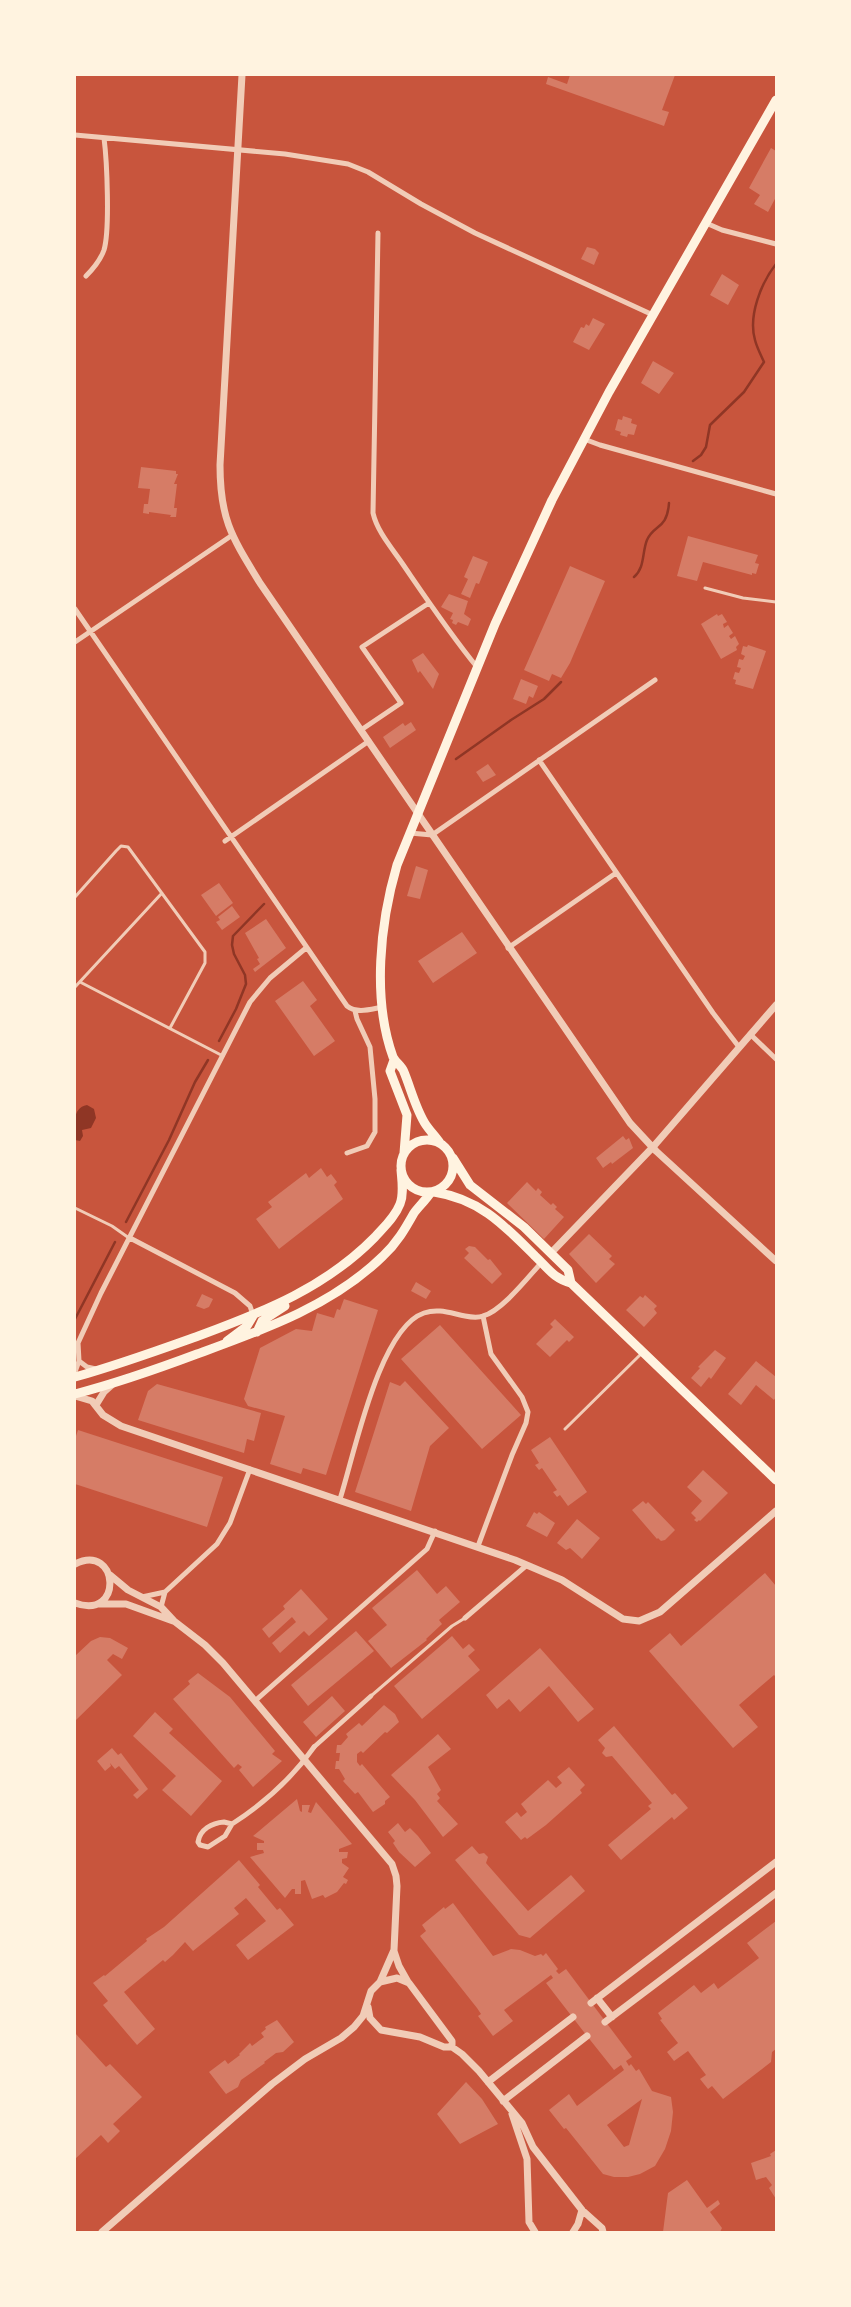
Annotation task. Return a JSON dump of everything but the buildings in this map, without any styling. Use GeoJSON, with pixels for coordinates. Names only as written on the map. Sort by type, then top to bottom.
{"type":"FeatureCollection","features":[{"type":"Feature","properties":{"kind":"main road"},"geometry":{"type":"LineString","coordinates":[[257,1332],[262,1321],[347,1263],[396,1213],[402,1198],[401,1170],[407,1115],[390,1071],[394,1060],[383,1007],[380,968],[385,914],[397,865],[532,541],[584,439],[776,100]]}},
{"type":"Feature","properties":{"kind":"main road"},"geometry":{"type":"LineString","coordinates":[[394,1060],[402,1068],[426,1125],[448,1150],[470,1185],[524,1227],[551,1253],[568,1270],[571,1283]]}},
{"type":"Feature","properties":{"kind":"main road"},"geometry":{"type":"LineString","coordinates":[[404,1154],[410,1146],[423,1140],[440,1143]]}},
{"type":"Feature","properties":{"kind":"main road"},"geometry":{"type":"LineString","coordinates":[[75,1395],[257,1332],[319,1302],[348,1284],[371,1266],[400,1238],[415,1212],[432,1192],[443,1187],[449,1181],[453,1174],[453,1158]]}},
{"type":"Feature","properties":{"kind":"main road"},"geometry":{"type":"LineString","coordinates":[[401,1170],[410,1186],[420,1191],[455,1196],[473,1202],[504,1225],[559,1280],[571,1283],[776,1480]]}},
{"type":"Feature","properties":{"kind":"main road"},"geometry":{"type":"LineString","coordinates":[[527,1248],[545,1254],[551,1253]]}},
{"type":"Feature","properties":{"kind":"main road"},"geometry":{"type":"LineString","coordinates":[[75,1377],[101,1370],[253,1316],[298,1295]]}},
{"type":"Feature","properties":{"kind":"main road"},"geometry":{"type":"LineString","coordinates":[[220,1346],[247,1326],[253,1316]]}},
{"type":"Feature","properties":{"kind":"street"},"geometry":{"type":"LineString","coordinates":[[242,75],[220,465],[222,505],[231,536],[260,583],[362,730],[508,948],[630,1123],[653,1147],[776,1261]]}},
{"type":"Feature","properties":{"kind":"street"},"geometry":{"type":"LineString","coordinates":[[75,135],[310,157],[354,166],[475,233],[653,315]]}},
{"type":"Feature","properties":{"kind":"street"},"geometry":{"type":"LineString","coordinates":[[86,276],[101,259],[105,248],[104,138]]}},
{"type":"Feature","properties":{"kind":"street"},"geometry":{"type":"LineString","coordinates":[[706,223],[722,230],[776,244]]}},
{"type":"Feature","properties":{"kind":"street"},"geometry":{"type":"LineString","coordinates":[[378,233],[372,506],[374,518],[429,603],[478,667]]}},
{"type":"Feature","properties":{"kind":"street"},"geometry":{"type":"LineString","coordinates":[[584,439],[600,446],[776,494]]}},
{"type":"Feature","properties":{"kind":"street"},"geometry":{"type":"LineString","coordinates":[[75,642],[231,536]]}},
{"type":"Feature","properties":{"kind":"street"},"geometry":{"type":"LineString","coordinates":[[362,730],[401,703],[362,647],[429,603]]}},
{"type":"Feature","properties":{"kind":"street"},"geometry":{"type":"LineString","coordinates":[[75,609],[347,1006],[355,1011],[383,1007]]}},
{"type":"Feature","properties":{"kind":"street"},"geometry":{"type":"LineString","coordinates":[[410,833],[432,835],[655,680]]}},
{"type":"Feature","properties":{"kind":"street"},"geometry":{"type":"LineString","coordinates":[[225,841],[369,741]]}},
{"type":"Feature","properties":{"kind":"street"},"geometry":{"type":"LineString","coordinates":[[539,760],[713,1013],[739,1047]]}},
{"type":"Feature","properties":{"kind":"street"},"geometry":{"type":"LineString","coordinates":[[508,948],[616,873]]}},
{"type":"Feature","properties":{"kind":"street"},"geometry":{"type":"LineString","coordinates":[[75,1372],[79,1360],[78,1343],[222,1056],[256,993],[270,978],[306,948]]}},
{"type":"Feature","properties":{"kind":"street"},"geometry":{"type":"LineString","coordinates":[[551,1253],[653,1147],[776,1004]]}},
{"type":"Feature","properties":{"kind":"street"},"geometry":{"type":"LineString","coordinates":[[346,1153],[367,1146],[374,1132],[376,1116],[370,1047],[355,1011]]}},
{"type":"Feature","properties":{"kind":"street"},"geometry":{"type":"LineString","coordinates":[[750,1034],[776,1059]]}},
{"type":"Feature","properties":{"kind":"street"},"geometry":{"type":"LineString","coordinates":[[130,1238],[235,1292],[250,1306],[253,1316]]}},
{"type":"Feature","properties":{"kind":"street"},"geometry":{"type":"LineString","coordinates":[[340,1499],[374,1386],[385,1357],[403,1327],[422,1313],[431,1311],[442,1310],[464,1316],[483,1316],[502,1303],[542,1262]]}},
{"type":"Feature","properties":{"kind":"street"},"geometry":{"type":"LineString","coordinates":[[478,1546],[512,1455],[528,1419],[528,1408],[522,1397],[491,1354],[483,1316]]}},
{"type":"Feature","properties":{"kind":"street"},"geometry":{"type":"LineString","coordinates":[[79,1360],[87,1367],[101,1370]]}},
{"type":"Feature","properties":{"kind":"street"},"geometry":{"type":"LineString","coordinates":[[96,1405],[104,1392],[114,1383]]}},
{"type":"Feature","properties":{"kind":"street"},"geometry":{"type":"LineString","coordinates":[[75,1395],[85,1397],[96,1405],[102,1415],[122,1426],[435,1531],[527,1564],[562,1580],[622,1620],[639,1621],[654,1616],[776,1511]]}},
{"type":"Feature","properties":{"kind":"street"},"geometry":{"type":"LineString","coordinates":[[142,1597],[165,1592],[217,1544],[225,1533],[250,1469]]}},
{"type":"Feature","properties":{"kind":"street"},"geometry":{"type":"LineString","coordinates":[[255,1701],[427,1549],[435,1531]]}},
{"type":"Feature","properties":{"kind":"street"},"geometry":{"type":"LineString","coordinates":[[77,1562],[96,1561],[103,1565],[120,1584],[161,1607],[174,1621],[216,1656],[306,1761],[395,1870],[397,1886],[394,1950],[399,1966],[408,1983],[452,2040],[452,2047]]}},
{"type":"Feature","properties":{"kind":"street"},"geometry":{"type":"LineString","coordinates":[[465,1618],[527,1564]]}},
{"type":"Feature","properties":{"kind":"street"},"geometry":{"type":"LineString","coordinates":[[97,1604],[104,1600],[109,1592],[110,1575]]}},
{"type":"Feature","properties":{"kind":"street"},"geometry":{"type":"LineString","coordinates":[[161,1607],[165,1592]]}},
{"type":"Feature","properties":{"kind":"street"},"geometry":{"type":"LineString","coordinates":[[75,1604],[126,1604],[174,1621]]}},
{"type":"Feature","properties":{"kind":"street"},"geometry":{"type":"LineString","coordinates":[[232,1824],[212,1824],[201,1832],[198,1842],[200,1845],[208,1847],[219,1842],[232,1824],[247,1814],[306,1761],[314,1747],[371,1696]]}},
{"type":"Feature","properties":{"kind":"street"},"geometry":{"type":"LineString","coordinates":[[776,1862],[594,2001],[609,2020],[776,1893]]}},
{"type":"Feature","properties":{"kind":"street"},"geometry":{"type":"LineString","coordinates":[[102,2232],[272,2084],[304,2059],[346,2034],[360,2021],[372,1991],[380,1982],[394,1950]]}},
{"type":"Feature","properties":{"kind":"street"},"geometry":{"type":"LineString","coordinates":[[380,1982],[397,1978],[408,1983]]}},
{"type":"Feature","properties":{"kind":"street"},"geometry":{"type":"LineString","coordinates":[[367,2004],[370,2018],[381,2030],[420,2037],[444,2047],[452,2047],[474,2065],[522,2123],[533,2147],[582,2210],[602,2228],[603,2232]]}},
{"type":"Feature","properties":{"kind":"street"},"geometry":{"type":"LineString","coordinates":[[488,2082],[573,2017]]}},
{"type":"Feature","properties":{"kind":"street"},"geometry":{"type":"LineString","coordinates":[[503,2101],[587,2036]]}},
{"type":"Feature","properties":{"kind":"street"},"geometry":{"type":"LineString","coordinates":[[512,2113],[527,2159],[529,2222],[535,2232]]}},
{"type":"Feature","properties":{"kind":"street"},"geometry":{"type":"LineString","coordinates":[[573,2232],[578,2224],[582,2210]]}},
{"type":"Feature","properties":{"kind":"lane"},"geometry":{"type":"LineString","coordinates":[[705,588],[742,598],[776,602]]}},
{"type":"Feature","properties":{"kind":"lane"},"geometry":{"type":"LineString","coordinates":[[75,897],[116,851],[125,846],[128,847],[207,957],[206,963],[170,1028]]}},
{"type":"Feature","properties":{"kind":"lane"},"geometry":{"type":"LineString","coordinates":[[75,988],[162,893]]}},
{"type":"Feature","properties":{"kind":"lane"},"geometry":{"type":"LineString","coordinates":[[80,982],[222,1056]]}},
{"type":"Feature","properties":{"kind":"lane"},"geometry":{"type":"LineString","coordinates":[[75,1208],[112,1226],[130,1238]]}},
{"type":"Feature","properties":{"kind":"lane"},"geometry":{"type":"LineString","coordinates":[[565,1429],[643,1352]]}},
{"type":"Feature","properties":{"kind":"lane"},"geometry":{"type":"LineString","coordinates":[[371,1696],[452,1626],[465,1618]]}},
{"type":"Feature","properties":{"kind":"shaded area"},"geometry":{"type":"Polygon","coordinates":[[[87,1105],[94,1109],[96,1118],[91,1128],[82,1130],[83,1136],[80,1141],[75,1140],[76,1114],[78,1110],[87,1105]]]}},
{"type":"Feature","properties":{"kind":"waterway"},"geometry":{"type":"LineString","coordinates":[[693,461],[701,455],[706,447],[710,425],[744,392],[764,362],[755,340],[753,321],[761,290],[776,264]]}},
{"type":"Feature","properties":{"kind":"waterway"},"geometry":{"type":"LineString","coordinates":[[634,577],[642,565],[647,540],[666,518],[669,503]]}},
{"type":"Feature","properties":{"kind":"waterway"},"geometry":{"type":"LineString","coordinates":[[456,759],[544,699],[561,682]]}},
{"type":"Feature","properties":{"kind":"waterway"},"geometry":{"type":"LineString","coordinates":[[219,1041],[236,1009],[246,984],[245,975],[234,954],[233,936],[264,904]]}},
{"type":"Feature","properties":{"kind":"waterway"},"geometry":{"type":"LineString","coordinates":[[126,1222],[169,1140],[195,1082],[208,1060]]}},
{"type":"Feature","properties":{"kind":"waterway"},"geometry":{"type":"LineString","coordinates":[[75,1319],[115,1242]]}}]}
